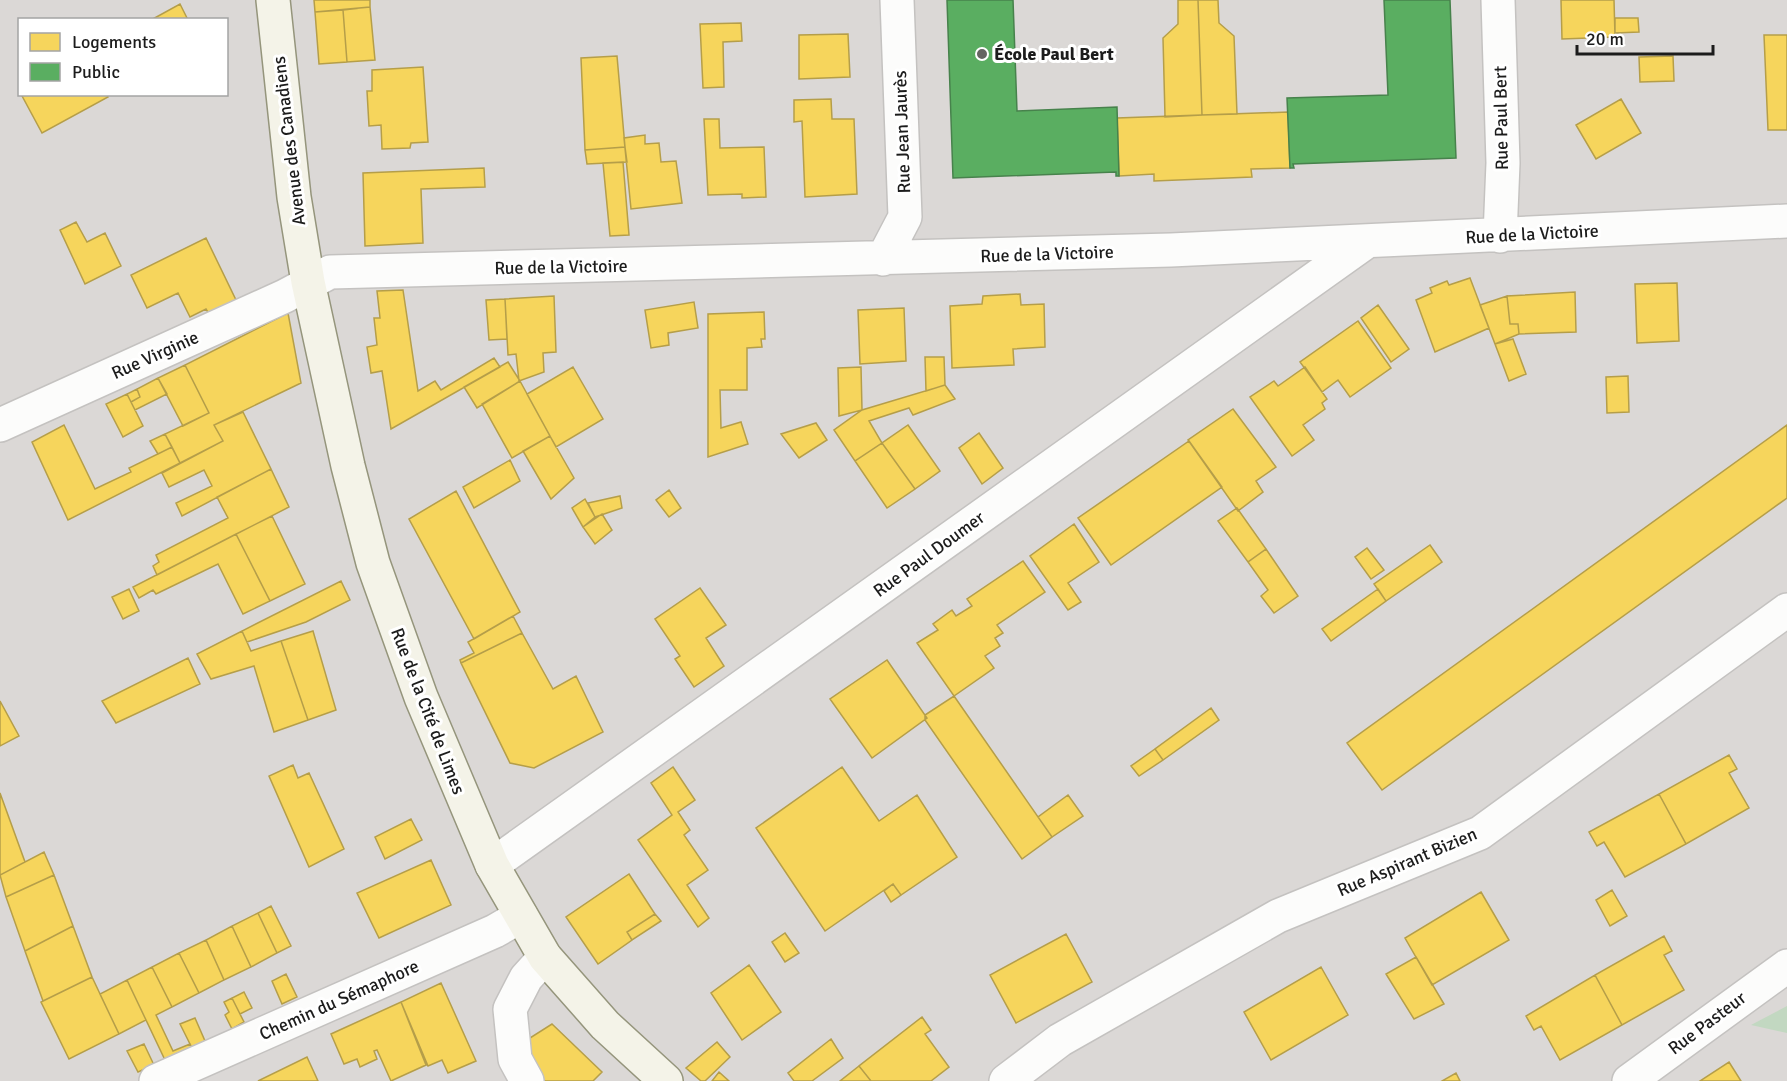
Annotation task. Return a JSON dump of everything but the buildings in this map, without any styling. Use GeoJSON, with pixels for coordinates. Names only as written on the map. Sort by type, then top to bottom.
{"type":"FeatureCollection","features":[{"type":"Feature","properties":{"kind":"street","name":"Avenue des Canadiens"},"geometry":{"type":"LineString","coordinates":[[273,0],[294,197],[308,282]]}},
{"type":"Feature","properties":{"kind":"street","name":"Rue Jean Jaurès"},"geometry":{"type":"LineString","coordinates":[[883,259],[905,217],[897,0]]}},
{"type":"Feature","properties":{"kind":"street","name":"Rue Paul Bert"},"geometry":{"type":"LineString","coordinates":[[1498,0],[1503,163],[1500,236]]}},
{"type":"Feature","properties":{"kind":"street","name":"Rue de la Victoire"},"geometry":{"type":"LineString","coordinates":[[308,282],[330,272],[883,259],[1366,242],[1787,220]]}},
{"type":"Feature","properties":{"kind":"street","name":"Rue Paul Doumer"},"geometry":{"type":"LineString","coordinates":[[492,865],[1366,242]]}},
{"type":"Feature","properties":{"kind":"street","name":"Rue Virginie"},"geometry":{"type":"LineString","coordinates":[[0,425],[285,296],[308,282]]}},
{"type":"Feature","properties":{"kind":"street","name":"Rue de la Cité de Limes"},"geometry":{"type":"LineString","coordinates":[[308,282],[348,466],[373,563],[421,697],[492,865],[544,957],[605,1025],[666,1081]]}},
{"type":"Feature","properties":{"kind":"street","name":"Rue Aspirant Bizien"},"geometry":{"type":"LineString","coordinates":[[1006,1081],[1060,1040],[1278,916],[1479,833],[1787,610]]}},
{"type":"Feature","properties":{"kind":"street","name":"Chemin du Sémaphore"},"geometry":{"type":"LineString","coordinates":[[156,1081],[495,931],[521,916]]}},
{"type":"Feature","properties":{"kind":"street"},"geometry":{"type":"LineString","coordinates":[[527,1081],[515,1059],[510,1008],[526,978],[544,957]]}},
{"type":"Feature","properties":{"kind":"street","name":"Rue Pasteur"},"geometry":{"type":"LineString","coordinates":[[1629,1081],[1782,978]]}},
{"type":"Feature","properties":{"kind":"shaded area"},"geometry":{"type":"Polygon","coordinates":[[[0,0],[1787,0],[1787,1081],[0,1081],[0,0]]]}},
{"type":"Feature","properties":{"kind":"green space"},"geometry":{"type":"Polygon","coordinates":[[[1787,1006],[1787,1033],[1751,1025],[1787,1006]]]}},
{"type":"Feature","properties":{"kind":"place","name":"École Paul Bert"},"geometry":{"type":"Point","coordinates":[982,54]}}]}
